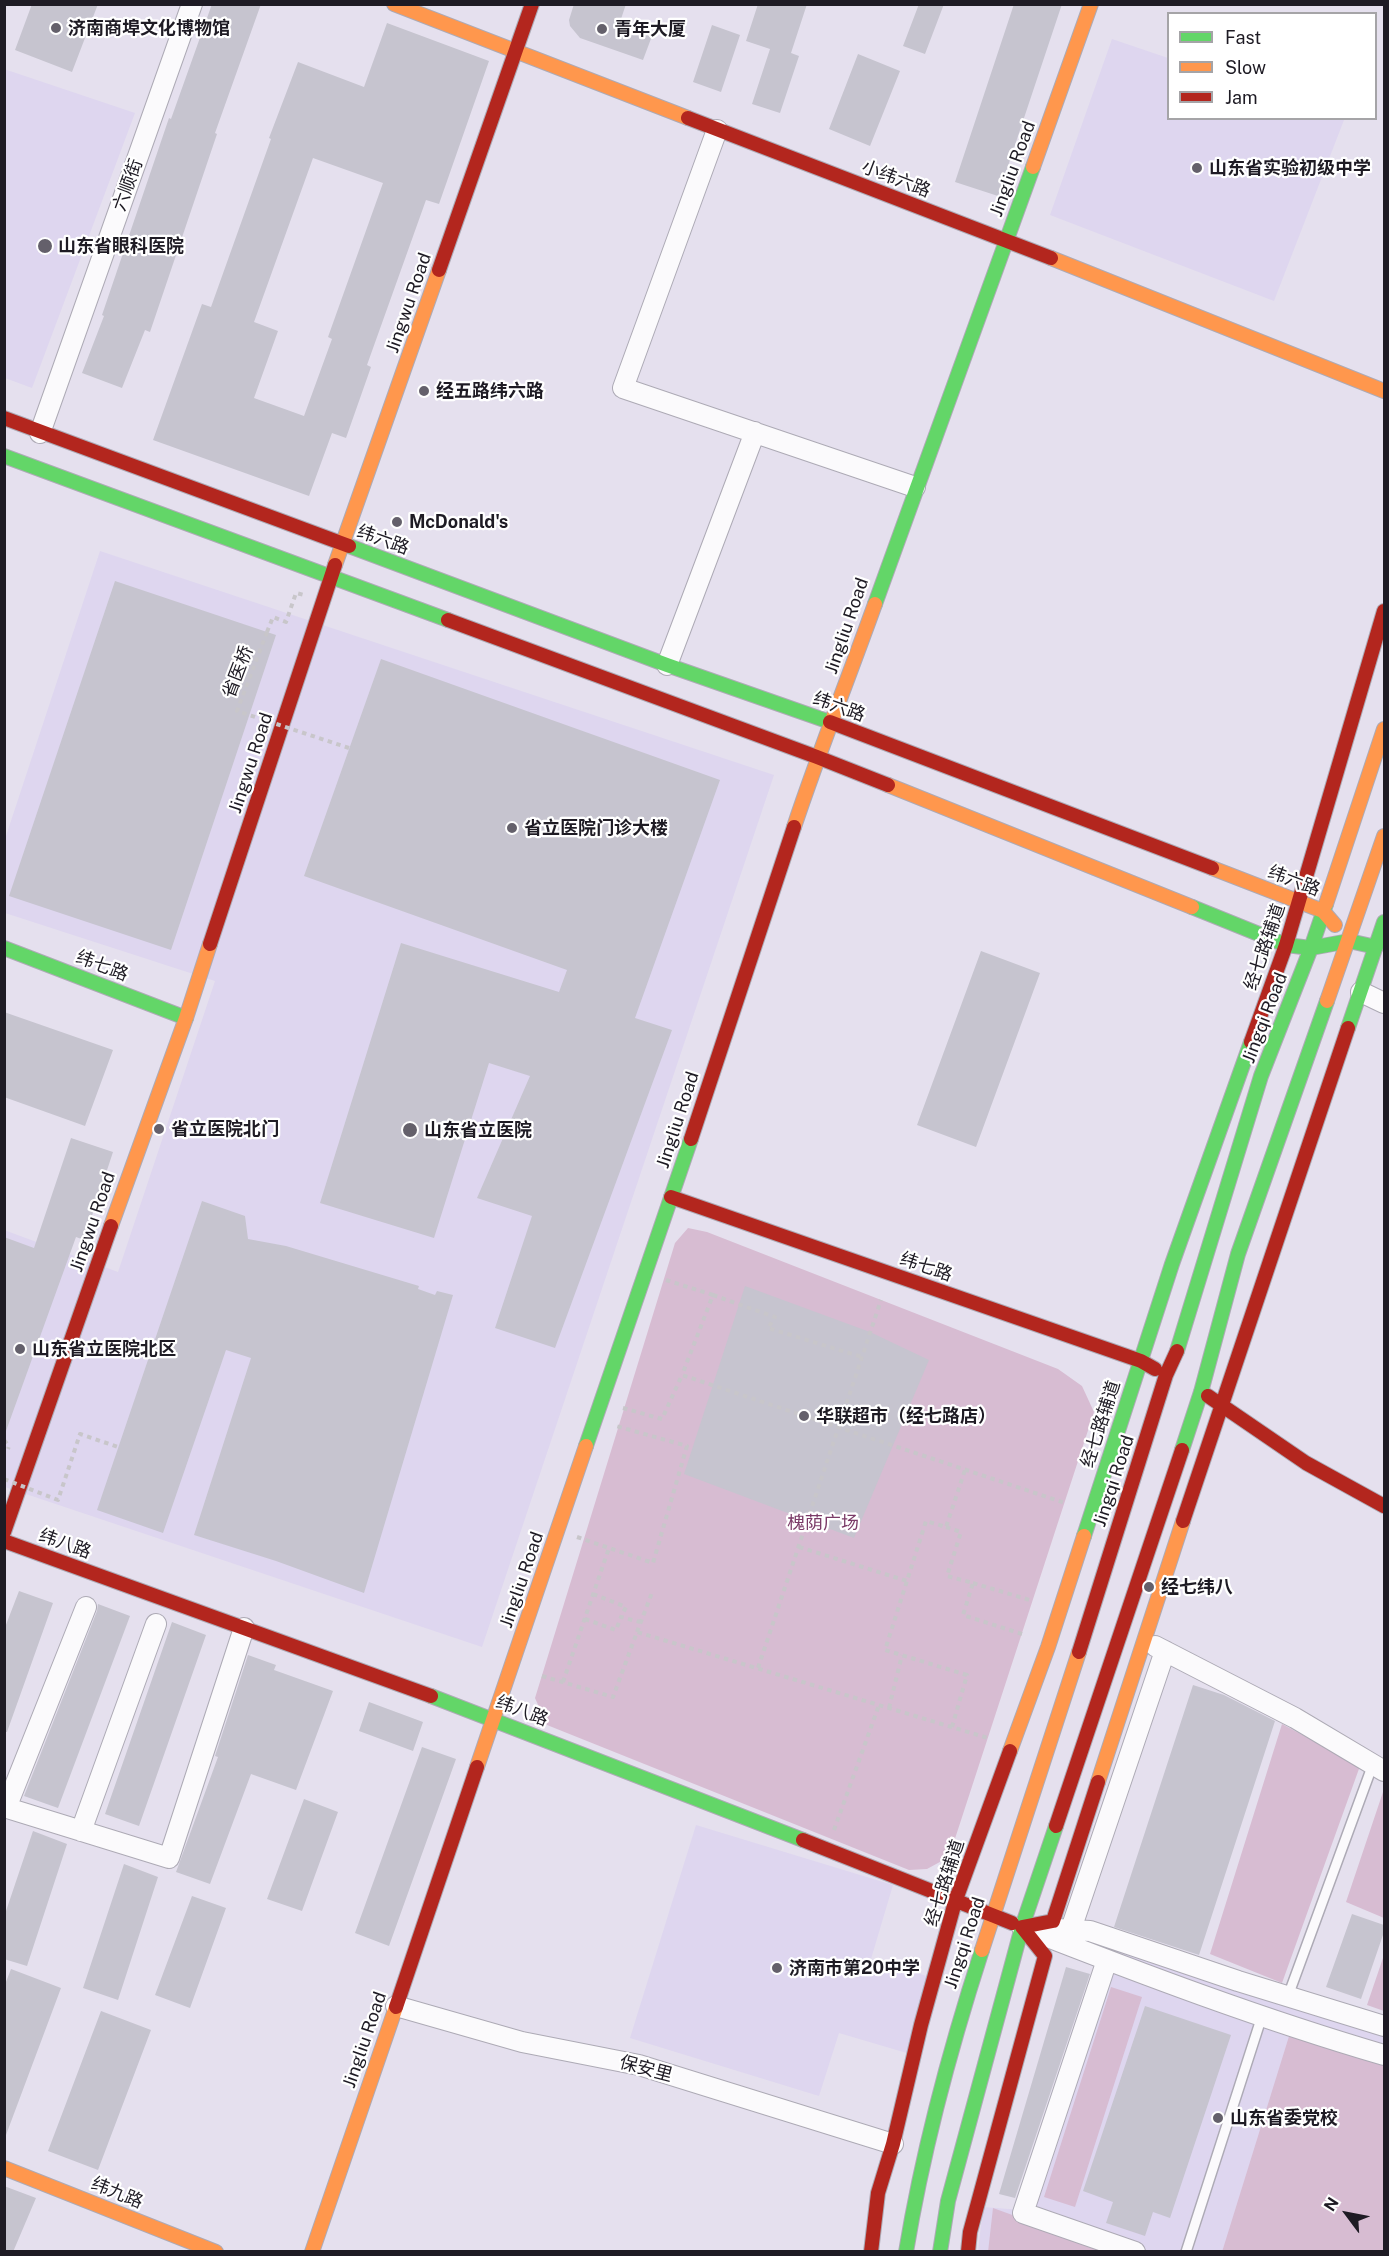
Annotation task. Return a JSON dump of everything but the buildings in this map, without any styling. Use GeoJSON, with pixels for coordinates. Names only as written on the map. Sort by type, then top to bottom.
{"type":"FeatureCollection","features":[{"type":"Feature","properties":{"kind":"street","name":"六顺街"},"geometry":{"type":"LineString","coordinates":[[40,433],[192,4]]}},
{"type":"Feature","properties":{"kind":"street","name":"小纬六路"},"geometry":{"type":"LineString","coordinates":[[393,4],[1006,240],[1384,391]]}},
{"type":"Feature","properties":{"kind":"street","name":"Jingwu Road"},"geometry":{"type":"LineString","coordinates":[[4,1532],[147,1123],[189,1021],[342,544],[532,4]]}},
{"type":"Feature","properties":{"kind":"street","name":"Jingliu Road"},"geometry":{"type":"LineString","coordinates":[[312,2252],[596,1420],[817,757],[832,723],[915,487],[1031,177],[1091,4]]}},
{"type":"Feature","properties":{"kind":"street"},"geometry":{"type":"LineString","coordinates":[[717,130],[623,388],[915,487]]}},
{"type":"Feature","properties":{"kind":"street","name":"纬六路"},"geometry":{"type":"LineString","coordinates":[[4,418],[667,665],[832,723],[1300,902],[1323,911],[1349,941]]}},
{"type":"Feature","properties":{"kind":"street"},"geometry":{"type":"LineString","coordinates":[[667,665],[754,432]]}},
{"type":"Feature","properties":{"kind":"street"},"geometry":{"type":"LineString","coordinates":[[4,456],[817,757],[1286,945],[1311,948],[1349,941],[1376,947]]}},
{"type":"Feature","properties":{"kind":"street","name":"经七路辅道"},"geometry":{"type":"LineString","coordinates":[[870,2252],[878,2193],[893,2144],[921,2025],[955,1902],[1048,1647],[1172,1264],[1286,945],[1384,611]]}},
{"type":"Feature","properties":{"kind":"street","name":"Jingqi Road"},"geometry":{"type":"LineString","coordinates":[[906,2252],[931,2119],[976,1965],[1166,1375],[1176,1353],[1261,1076],[1311,948],[1384,729]]}},
{"type":"Feature","properties":{"kind":"street"},"geometry":{"type":"LineString","coordinates":[[940,2252],[948,2201],[1022,1927],[1201,1392],[1238,1254],[1384,836]]}},
{"type":"Feature","properties":{"kind":"street"},"geometry":{"type":"LineString","coordinates":[[1022,1927],[1053,1920],[1221,1405],[1384,922]]}},
{"type":"Feature","properties":{"kind":"street","name":"纬七路"},"geometry":{"type":"LineString","coordinates":[[4,948],[189,1021]]}},
{"type":"Feature","properties":{"kind":"street"},"geometry":{"type":"LineString","coordinates":[[1361,992],[1384,1003]]}},
{"type":"Feature","properties":{"kind":"street","name":"纬七路"},"geometry":{"type":"LineString","coordinates":[[671,1197],[1141,1360],[1166,1375]]}},
{"type":"Feature","properties":{"kind":"street"},"geometry":{"type":"LineString","coordinates":[[1201,1392],[1306,1463],[1384,1506]]}},
{"type":"Feature","properties":{"kind":"street","name":"纬八路"},"geometry":{"type":"LineString","coordinates":[[4,1541],[494,1719],[1022,1927]]}},
{"type":"Feature","properties":{"kind":"street"},"geometry":{"type":"LineString","coordinates":[[86,1607],[5,1807],[169,1858],[244,1628]]}},
{"type":"Feature","properties":{"kind":"street"},"geometry":{"type":"LineString","coordinates":[[81,1831],[156,1624]]}},
{"type":"Feature","properties":{"kind":"street"},"geometry":{"type":"LineString","coordinates":[[1144,1641],[1295,1718],[1379,1767]]}},
{"type":"Feature","properties":{"kind":"street"},"geometry":{"type":"LineString","coordinates":[[1071,1929],[1165,1651]]}},
{"type":"Feature","properties":{"kind":"street"},"geometry":{"type":"LineString","coordinates":[[1022,1927],[1090,1931],[1384,2026]]}},
{"type":"Feature","properties":{"kind":"street"},"geometry":{"type":"LineString","coordinates":[[1022,1927],[1262,2016],[1384,2055]]}},
{"type":"Feature","properties":{"kind":"street"},"geometry":{"type":"LineString","coordinates":[[968,2252],[970,2232],[1046,1956],[1022,1927]]}},
{"type":"Feature","properties":{"kind":"street"},"geometry":{"type":"LineString","coordinates":[[1107,1960],[1023,2213],[1135,2252]]}},
{"type":"Feature","properties":{"kind":"street","name":"保安里"},"geometry":{"type":"LineString","coordinates":[[396,2006],[522,2042],[639,2065],[893,2144]]}},
{"type":"Feature","properties":{"kind":"street","name":"纬九路"},"geometry":{"type":"LineString","coordinates":[[4,2168],[216,2252]]}},
{"type":"Feature","properties":{"kind":"lane"},"geometry":{"type":"LineString","coordinates":[[1288,1996],[1379,1767]]}},
{"type":"Feature","properties":{"kind":"lane"},"geometry":{"type":"LineString","coordinates":[[1186,2252],[1262,2016]]}},
{"type":"Feature","properties":{"kind":"path","name":"省医桥"},"geometry":{"type":"LineString","coordinates":[[286,622],[273,617],[237,711],[349,748]]}},
{"type":"Feature","properties":{"kind":"path"},"geometry":{"type":"LineString","coordinates":[[645,1273],[775,1317],[768,1328],[862,1357]]}},
{"type":"Feature","properties":{"kind":"path"},"geometry":{"type":"LineString","coordinates":[[602,1401],[662,1419],[713,1295]]}},
{"type":"Feature","properties":{"kind":"path"},"geometry":{"type":"LineString","coordinates":[[758,1668],[881,1300]]}},
{"type":"Feature","properties":{"kind":"path"},"geometry":{"type":"LineString","coordinates":[[682,1375],[1065,1503]]}},
{"type":"Feature","properties":{"kind":"path"},"geometry":{"type":"LineString","coordinates":[[558,1530],[653,1563],[687,1446],[596,1420]]}},
{"type":"Feature","properties":{"kind":"path"},"geometry":{"type":"LineString","coordinates":[[4,1479],[58,1500],[80,1434],[118,1447]]}},
{"type":"Feature","properties":{"kind":"path"},"geometry":{"type":"LineString","coordinates":[[4,1440],[9,1446],[7,1452]]}},
{"type":"Feature","properties":{"kind":"path"},"geometry":{"type":"LineString","coordinates":[[946,1527],[964,1470]]}},
{"type":"Feature","properties":{"kind":"path"},"geometry":{"type":"LineString","coordinates":[[952,1727],[967,1675],[885,1650],[926,1521],[961,1532],[947,1576],[1033,1601]]}},
{"type":"Feature","properties":{"kind":"path"},"geometry":{"type":"LineString","coordinates":[[799,1547],[907,1581]]}},
{"type":"Feature","properties":{"kind":"path"},"geometry":{"type":"LineString","coordinates":[[563,1682],[609,1548]]}},
{"type":"Feature","properties":{"kind":"path"},"geometry":{"type":"LineString","coordinates":[[973,1583],[963,1615],[1022,1634]]}},
{"type":"Feature","properties":{"kind":"path"},"geometry":{"type":"LineString","coordinates":[[542,1676],[613,1697],[653,1590]]}},
{"type":"Feature","properties":{"kind":"path"},"geometry":{"type":"LineString","coordinates":[[585,1619],[616,1629],[626,1606],[593,1594]]}},
{"type":"Feature","properties":{"kind":"path"},"geometry":{"type":"LineString","coordinates":[[621,1617],[640,1622]]}},
{"type":"Feature","properties":{"kind":"path"},"geometry":{"type":"LineString","coordinates":[[637,1632],[988,1738]]}},
{"type":"Feature","properties":{"kind":"path"},"geometry":{"type":"LineString","coordinates":[[889,1708],[902,1655]]}},
{"type":"Feature","properties":{"kind":"path"},"geometry":{"type":"LineString","coordinates":[[826,1851],[879,1705]]}},
{"type":"Feature","properties":{"kind":"shaded area","name":"山东省实验初级中学"},"geometry":{"type":"Polygon","coordinates":[[[1112,39],[1167,58],[1167,120],[1344,120],[1274,301],[1050,215],[1112,39]]]}},
{"type":"Feature","properties":{"kind":"shaded area","name":"山东省眼科医院"},"geometry":{"type":"Polygon","coordinates":[[[4,69],[135,113],[32,388],[5,378],[4,69]]]}},
{"type":"Feature","properties":{"kind":"shaded area","name":"山东省立医院"},"geometry":{"type":"Polygon","coordinates":[[[100,551],[774,775],[482,1647],[5,1487],[4,1230],[118,1272],[215,981],[5,913],[5,839],[100,551]]]}},
{"type":"Feature","properties":{"kind":"shaded area","name":"济南市第20中学"},"geometry":{"type":"Polygon","coordinates":[[[696,1825],[893,1885],[871,1959],[933,1978],[910,2054],[839,2033],[819,2096],[630,2038],[696,1825]]]}},
{"type":"Feature","properties":{"kind":"shaded area","name":"山东省委党校"},"geometry":{"type":"Polygon","coordinates":[[[1103,1945],[1384,2029],[1384,2251],[978,2252],[983,2207],[1022,2210],[1103,1945]]]}},
{"type":"Feature","properties":{"kind":"green space","name":"槐荫广场"},"geometry":{"type":"Polygon","coordinates":[[[688,1228],[707,1232],[1058,1369],[1082,1386],[1094,1412],[949,1857],[927,1869],[909,1870],[547,1725],[535,1698],[675,1243],[688,1228]]]}},
{"type":"Feature","properties":{"kind":"green space"},"geometry":{"type":"Polygon","coordinates":[[[1282,1724],[1360,1766],[1282,1983],[1210,1954],[1282,1724]]]}},
{"type":"Feature","properties":{"kind":"green space"},"geometry":{"type":"Polygon","coordinates":[[[1384,1789],[1384,1918],[1346,1902],[1384,1789]]]}},
{"type":"Feature","properties":{"kind":"green space"},"geometry":{"type":"Polygon","coordinates":[[[1384,1955],[1384,2011],[1367,2005],[1384,1955]]]}},
{"type":"Feature","properties":{"kind":"green space"},"geometry":{"type":"Polygon","coordinates":[[[1111,1987],[1142,1997],[1075,2207],[1044,2197],[1111,1987]]]}},
{"type":"Feature","properties":{"kind":"green space"},"geometry":{"type":"Polygon","coordinates":[[[1295,2017],[1384,2045],[1384,2251],[1222,2252],[1295,2017]]]}},
{"type":"Feature","properties":{"kind":"green space"},"geometry":{"type":"Polygon","coordinates":[[[993,2208],[1112,2251],[988,2252],[993,2208]]]}},
{"type":"Feature","properties":{"kind":"traffic: fast"},"geometry":{"type":"LineString","coordinates":[[875,604],[1033,167]]}},
{"type":"Feature","properties":{"kind":"traffic: fast"},"geometry":{"type":"LineString","coordinates":[[4,456],[448,620]]}},
{"type":"Feature","properties":{"kind":"traffic: fast"},"geometry":{"type":"LineString","coordinates":[[349,546],[667,665],[830,722]]}},
{"type":"Feature","properties":{"kind":"traffic: fast"},"geometry":{"type":"LineString","coordinates":[[1177,1351],[1261,1076],[1326,904]]}},
{"type":"Feature","properties":{"kind":"traffic: fast"},"geometry":{"type":"LineString","coordinates":[[1192,907],[1286,945],[1311,948],[1349,941],[1376,947]]}},
{"type":"Feature","properties":{"kind":"traffic: fast"},"geometry":{"type":"LineString","coordinates":[[1348,1028],[1384,922]]}},
{"type":"Feature","properties":{"kind":"traffic: fast"},"geometry":{"type":"LineString","coordinates":[[4,948],[186,1018]]}},
{"type":"Feature","properties":{"kind":"traffic: fast"},"geometry":{"type":"LineString","coordinates":[[1182,1450],[1201,1392],[1238,1254],[1327,1001]]}},
{"type":"Feature","properties":{"kind":"traffic: fast"},"geometry":{"type":"LineString","coordinates":[[1084,1536],[1172,1264],[1251,1042]]}},
{"type":"Feature","properties":{"kind":"traffic: fast"},"geometry":{"type":"LineString","coordinates":[[586,1446],[691,1139]]}},
{"type":"Feature","properties":{"kind":"traffic: fast"},"geometry":{"type":"LineString","coordinates":[[431,1696],[803,1840]]}},
{"type":"Feature","properties":{"kind":"traffic: fast"},"geometry":{"type":"LineString","coordinates":[[940,2252],[948,2201],[1022,1927],[1056,1826]]}},
{"type":"Feature","properties":{"kind":"traffic: fast"},"geometry":{"type":"LineString","coordinates":[[906,2252],[938,2100],[982,1950]]}},
{"type":"Feature","properties":{"kind":"traffic: slow"},"geometry":{"type":"LineString","coordinates":[[394,4],[688,118]]}},
{"type":"Feature","properties":{"kind":"traffic: slow"},"geometry":{"type":"LineString","coordinates":[[1033,167],[1091,4]]}},
{"type":"Feature","properties":{"kind":"traffic: slow"},"geometry":{"type":"LineString","coordinates":[[1051,258],[1384,391]]}},
{"type":"Feature","properties":{"kind":"traffic: slow"},"geometry":{"type":"LineString","coordinates":[[335,565],[439,270]]}},
{"type":"Feature","properties":{"kind":"traffic: slow"},"geometry":{"type":"LineString","coordinates":[[794,827],[875,604]]}},
{"type":"Feature","properties":{"kind":"traffic: slow"},"geometry":{"type":"LineString","coordinates":[[1326,904],[1384,729]]}},
{"type":"Feature","properties":{"kind":"traffic: slow"},"geometry":{"type":"LineString","coordinates":[[888,785],[1192,907]]}},
{"type":"Feature","properties":{"kind":"traffic: slow"},"geometry":{"type":"LineString","coordinates":[[1327,1001],[1384,836]]}},
{"type":"Feature","properties":{"kind":"traffic: slow"},"geometry":{"type":"LineString","coordinates":[[1212,868],[1323,911],[1335,925]]}},
{"type":"Feature","properties":{"kind":"traffic: slow"},"geometry":{"type":"LineString","coordinates":[[111,1226],[186,1018],[210,944]]}},
{"type":"Feature","properties":{"kind":"traffic: slow"},"geometry":{"type":"LineString","coordinates":[[477,1767],[586,1446]]}},
{"type":"Feature","properties":{"kind":"traffic: slow"},"geometry":{"type":"LineString","coordinates":[[1098,1782],[1183,1521]]}},
{"type":"Feature","properties":{"kind":"traffic: slow"},"geometry":{"type":"LineString","coordinates":[[1010,1751],[1048,1647],[1084,1536]]}},
{"type":"Feature","properties":{"kind":"traffic: slow"},"geometry":{"type":"LineString","coordinates":[[982,1950],[1079,1652]]}},
{"type":"Feature","properties":{"kind":"traffic: slow"},"geometry":{"type":"LineString","coordinates":[[312,2252],[396,2007]]}},
{"type":"Feature","properties":{"kind":"traffic: slow"},"geometry":{"type":"LineString","coordinates":[[4,2168],[216,2252]]}},
{"type":"Feature","properties":{"kind":"traffic: jam"},"geometry":{"type":"LineString","coordinates":[[439,270],[532,4]]}},
{"type":"Feature","properties":{"kind":"traffic: jam"},"geometry":{"type":"LineString","coordinates":[[688,118],[1051,258]]}},
{"type":"Feature","properties":{"kind":"traffic: jam"},"geometry":{"type":"LineString","coordinates":[[4,418],[349,546]]}},
{"type":"Feature","properties":{"kind":"traffic: jam"},"geometry":{"type":"LineString","coordinates":[[210,944],[335,565]]}},
{"type":"Feature","properties":{"kind":"traffic: jam"},"geometry":{"type":"LineString","coordinates":[[1251,1042],[1286,945],[1384,611]]}},
{"type":"Feature","properties":{"kind":"traffic: jam"},"geometry":{"type":"LineString","coordinates":[[448,620],[888,785]]}},
{"type":"Feature","properties":{"kind":"traffic: jam"},"geometry":{"type":"LineString","coordinates":[[830,722],[1212,868]]}},
{"type":"Feature","properties":{"kind":"traffic: jam"},"geometry":{"type":"LineString","coordinates":[[691,1139],[794,827]]}},
{"type":"Feature","properties":{"kind":"traffic: jam"},"geometry":{"type":"LineString","coordinates":[[1183,1521],[1348,1028]]}},
{"type":"Feature","properties":{"kind":"traffic: jam"},"geometry":{"type":"LineString","coordinates":[[671,1197],[1141,1361],[1155,1369]]}},
{"type":"Feature","properties":{"kind":"traffic: jam"},"geometry":{"type":"LineString","coordinates":[[4,1532],[111,1226]]}},
{"type":"Feature","properties":{"kind":"traffic: jam"},"geometry":{"type":"LineString","coordinates":[[1079,1652],[1166,1375],[1177,1351]]}},
{"type":"Feature","properties":{"kind":"traffic: jam"},"geometry":{"type":"LineString","coordinates":[[1208,1396],[1306,1463],[1384,1506]]}},
{"type":"Feature","properties":{"kind":"traffic: jam"},"geometry":{"type":"LineString","coordinates":[[1056,1826],[1182,1450]]}},
{"type":"Feature","properties":{"kind":"traffic: jam"},"geometry":{"type":"LineString","coordinates":[[4,1541],[431,1696]]}},
{"type":"Feature","properties":{"kind":"traffic: jam"},"geometry":{"type":"LineString","coordinates":[[871,2252],[878,2193],[893,2144],[921,2025],[955,1902],[1010,1751]]}},
{"type":"Feature","properties":{"kind":"traffic: jam"},"geometry":{"type":"LineString","coordinates":[[396,2007],[477,1767]]}},
{"type":"Feature","properties":{"kind":"traffic: jam"},"geometry":{"type":"LineString","coordinates":[[968,2252],[970,2232],[1045,1956],[1022,1927],[1053,1921],[1098,1782]]}},
{"type":"Feature","properties":{"kind":"traffic: jam"},"geometry":{"type":"LineString","coordinates":[[803,1840],[1012,1923]]}},
{"type":"Feature","properties":{"kind":"place","name":"济南商埠文化博物馆"},"geometry":{"type":"Point","coordinates":[56,28]}},
{"type":"Feature","properties":{"kind":"place","name":"青年大厦"},"geometry":{"type":"Point","coordinates":[602,29]}},
{"type":"Feature","properties":{"kind":"place","name":"山东省实验初级中学"},"geometry":{"type":"Point","coordinates":[1197,168]}},
{"type":"Feature","properties":{"kind":"place","name":"山东省眼科医院"},"geometry":{"type":"Point","coordinates":[45,246]}},
{"type":"Feature","properties":{"kind":"place","name":"经五路纬六路"},"geometry":{"type":"Point","coordinates":[424,391]}},
{"type":"Feature","properties":{"kind":"place","name":"McDonald's"},"geometry":{"type":"Point","coordinates":[397,522]}},
{"type":"Feature","properties":{"kind":"place","name":"省立医院门诊大楼"},"geometry":{"type":"Point","coordinates":[512,828]}},
{"type":"Feature","properties":{"kind":"place","name":"省立医院北门"},"geometry":{"type":"Point","coordinates":[159,1129]}},
{"type":"Feature","properties":{"kind":"place","name":"山东省立医院"},"geometry":{"type":"Point","coordinates":[410,1130]}},
{"type":"Feature","properties":{"kind":"place","name":"山东省立医院北区"},"geometry":{"type":"Point","coordinates":[20,1349]}},
{"type":"Feature","properties":{"kind":"place","name":"华联超市（经七路店）"},"geometry":{"type":"Point","coordinates":[804,1416]}},
{"type":"Feature","properties":{"kind":"place","name":"经七纬八"},"geometry":{"type":"Point","coordinates":[1149,1587]}},
{"type":"Feature","properties":{"kind":"place","name":"济南市第20中学"},"geometry":{"type":"Point","coordinates":[777,1968]}},
{"type":"Feature","properties":{"kind":"place","name":"山东省委党校"},"geometry":{"type":"Point","coordinates":[1218,2118]}}]}
